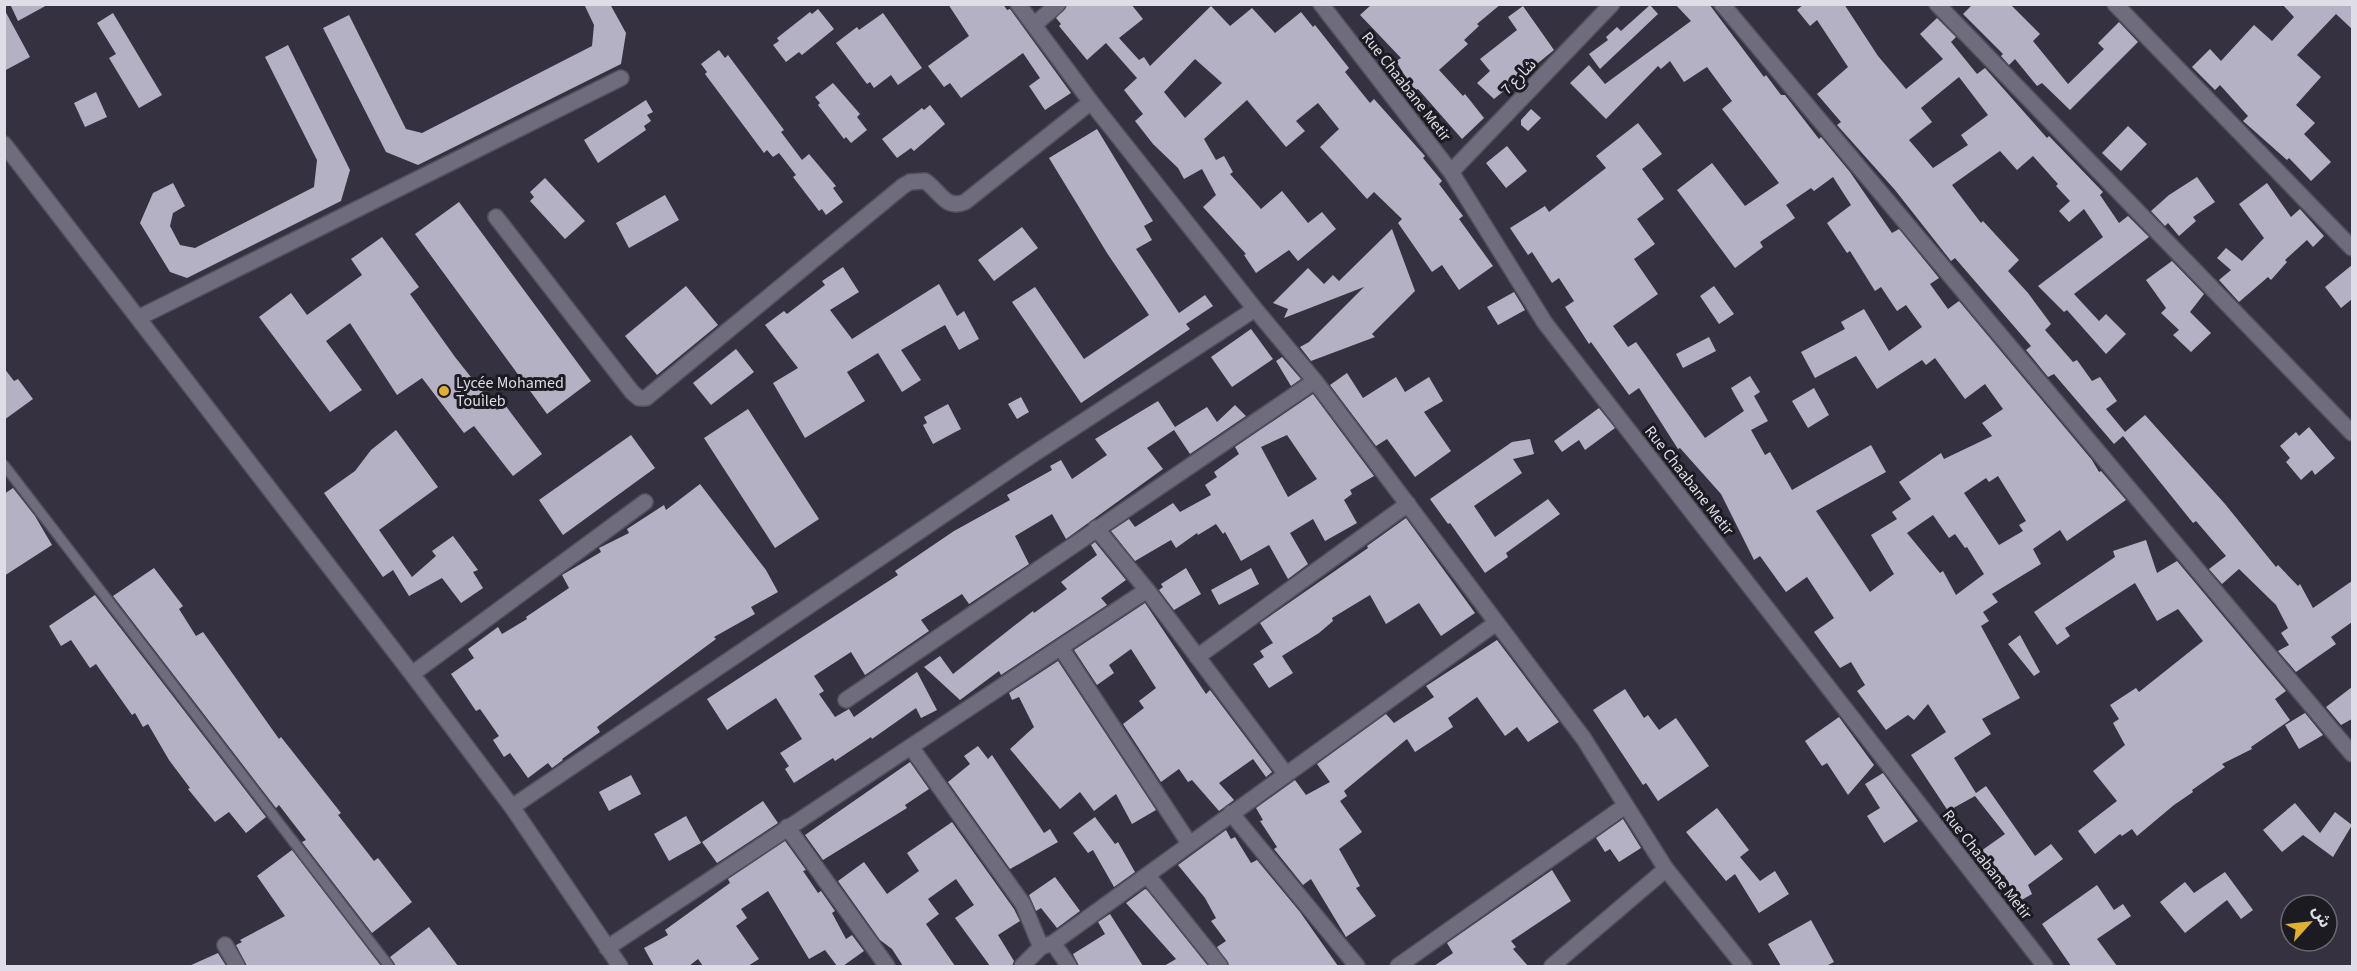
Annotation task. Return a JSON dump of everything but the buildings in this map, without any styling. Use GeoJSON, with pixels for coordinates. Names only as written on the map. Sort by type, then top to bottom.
{"type":"FeatureCollection","features":[{"type":"Feature","properties":{"kind":"street"},"geometry":{"type":"LineString","coordinates":[[1018,4],[1091,102],[1315,381],[1408,504],[1584,739],[1666,869],[1744,966]]}},
{"type":"Feature","properties":{"kind":"street"},"geometry":{"type":"LineString","coordinates":[[1034,25],[1058,4]]}},
{"type":"Feature","properties":{"kind":"street","name":"Rue Chaabane Metir"},"geometry":{"type":"LineString","coordinates":[[1321,4],[1451,172],[1545,323],[2045,966]]}},
{"type":"Feature","properties":{"kind":"street"},"geometry":{"type":"LineString","coordinates":[[1722,4],[2352,754]]}},
{"type":"Feature","properties":{"kind":"street"},"geometry":{"type":"LineString","coordinates":[[1937,4],[2352,433]]}},
{"type":"Feature","properties":{"kind":"street"},"geometry":{"type":"LineString","coordinates":[[2115,4],[2352,248]]}},
{"type":"Feature","properties":{"kind":"street","name":"شارع 7"},"geometry":{"type":"LineString","coordinates":[[1451,172],[1607,6]]}},
{"type":"Feature","properties":{"kind":"street"},"geometry":{"type":"LineString","coordinates":[[138,318],[621,78]]}},
{"type":"Feature","properties":{"kind":"street"},"geometry":{"type":"LineString","coordinates":[[496,218],[632,392],[639,398],[646,398],[903,186],[910,182],[925,182],[946,202],[953,205],[965,202],[1091,102]]}},
{"type":"Feature","properties":{"kind":"street"},"geometry":{"type":"LineString","coordinates":[[4,144],[512,807],[620,966]]}},
{"type":"Feature","properties":{"kind":"street"},"geometry":{"type":"LineString","coordinates":[[512,807],[1026,459],[1255,309]]}},
{"type":"Feature","properties":{"kind":"street"},"geometry":{"type":"LineString","coordinates":[[846,700],[1315,381]]}},
{"type":"Feature","properties":{"kind":"street"},"geometry":{"type":"LineString","coordinates":[[412,674],[645,502]]}},
{"type":"Feature","properties":{"kind":"street"},"geometry":{"type":"LineString","coordinates":[[1197,657],[1408,504]]}},
{"type":"Feature","properties":{"kind":"street"},"geometry":{"type":"LineString","coordinates":[[1096,528],[1147,590],[1286,773]]}},
{"type":"Feature","properties":{"kind":"street"},"geometry":{"type":"LineString","coordinates":[[607,948],[1147,590]]}},
{"type":"Feature","properties":{"kind":"street"},"geometry":{"type":"LineString","coordinates":[[1022,966],[1047,945],[1496,623]]}},
{"type":"Feature","properties":{"kind":"street"},"geometry":{"type":"LineString","coordinates":[[1061,648],[1189,843]]}},
{"type":"Feature","properties":{"kind":"street"},"geometry":{"type":"LineString","coordinates":[[911,747],[1023,904],[1047,945],[1069,966]]}},
{"type":"Feature","properties":{"kind":"street"},"geometry":{"type":"LineString","coordinates":[[1398,966],[1625,806]]}},
{"type":"Feature","properties":{"kind":"street"},"geometry":{"type":"LineString","coordinates":[[1232,813],[1356,966]]}},
{"type":"Feature","properties":{"kind":"street"},"geometry":{"type":"LineString","coordinates":[[788,827],[887,966]]}},
{"type":"Feature","properties":{"kind":"street"},"geometry":{"type":"LineString","coordinates":[[1552,966],[1666,869]]}},
{"type":"Feature","properties":{"kind":"street"},"geometry":{"type":"LineString","coordinates":[[1147,875],[1220,966]]}},
{"type":"Feature","properties":{"kind":"street"},"geometry":{"type":"LineString","coordinates":[[225,945],[237,966]]}},
{"type":"Feature","properties":{"kind":"lane"},"geometry":{"type":"LineString","coordinates":[[4,465],[389,966]]}},
{"type":"Feature","properties":{"kind":"place","name":"Lycée Mohamed Touileb"},"geometry":{"type":"Point","coordinates":[444,391]}}]}
